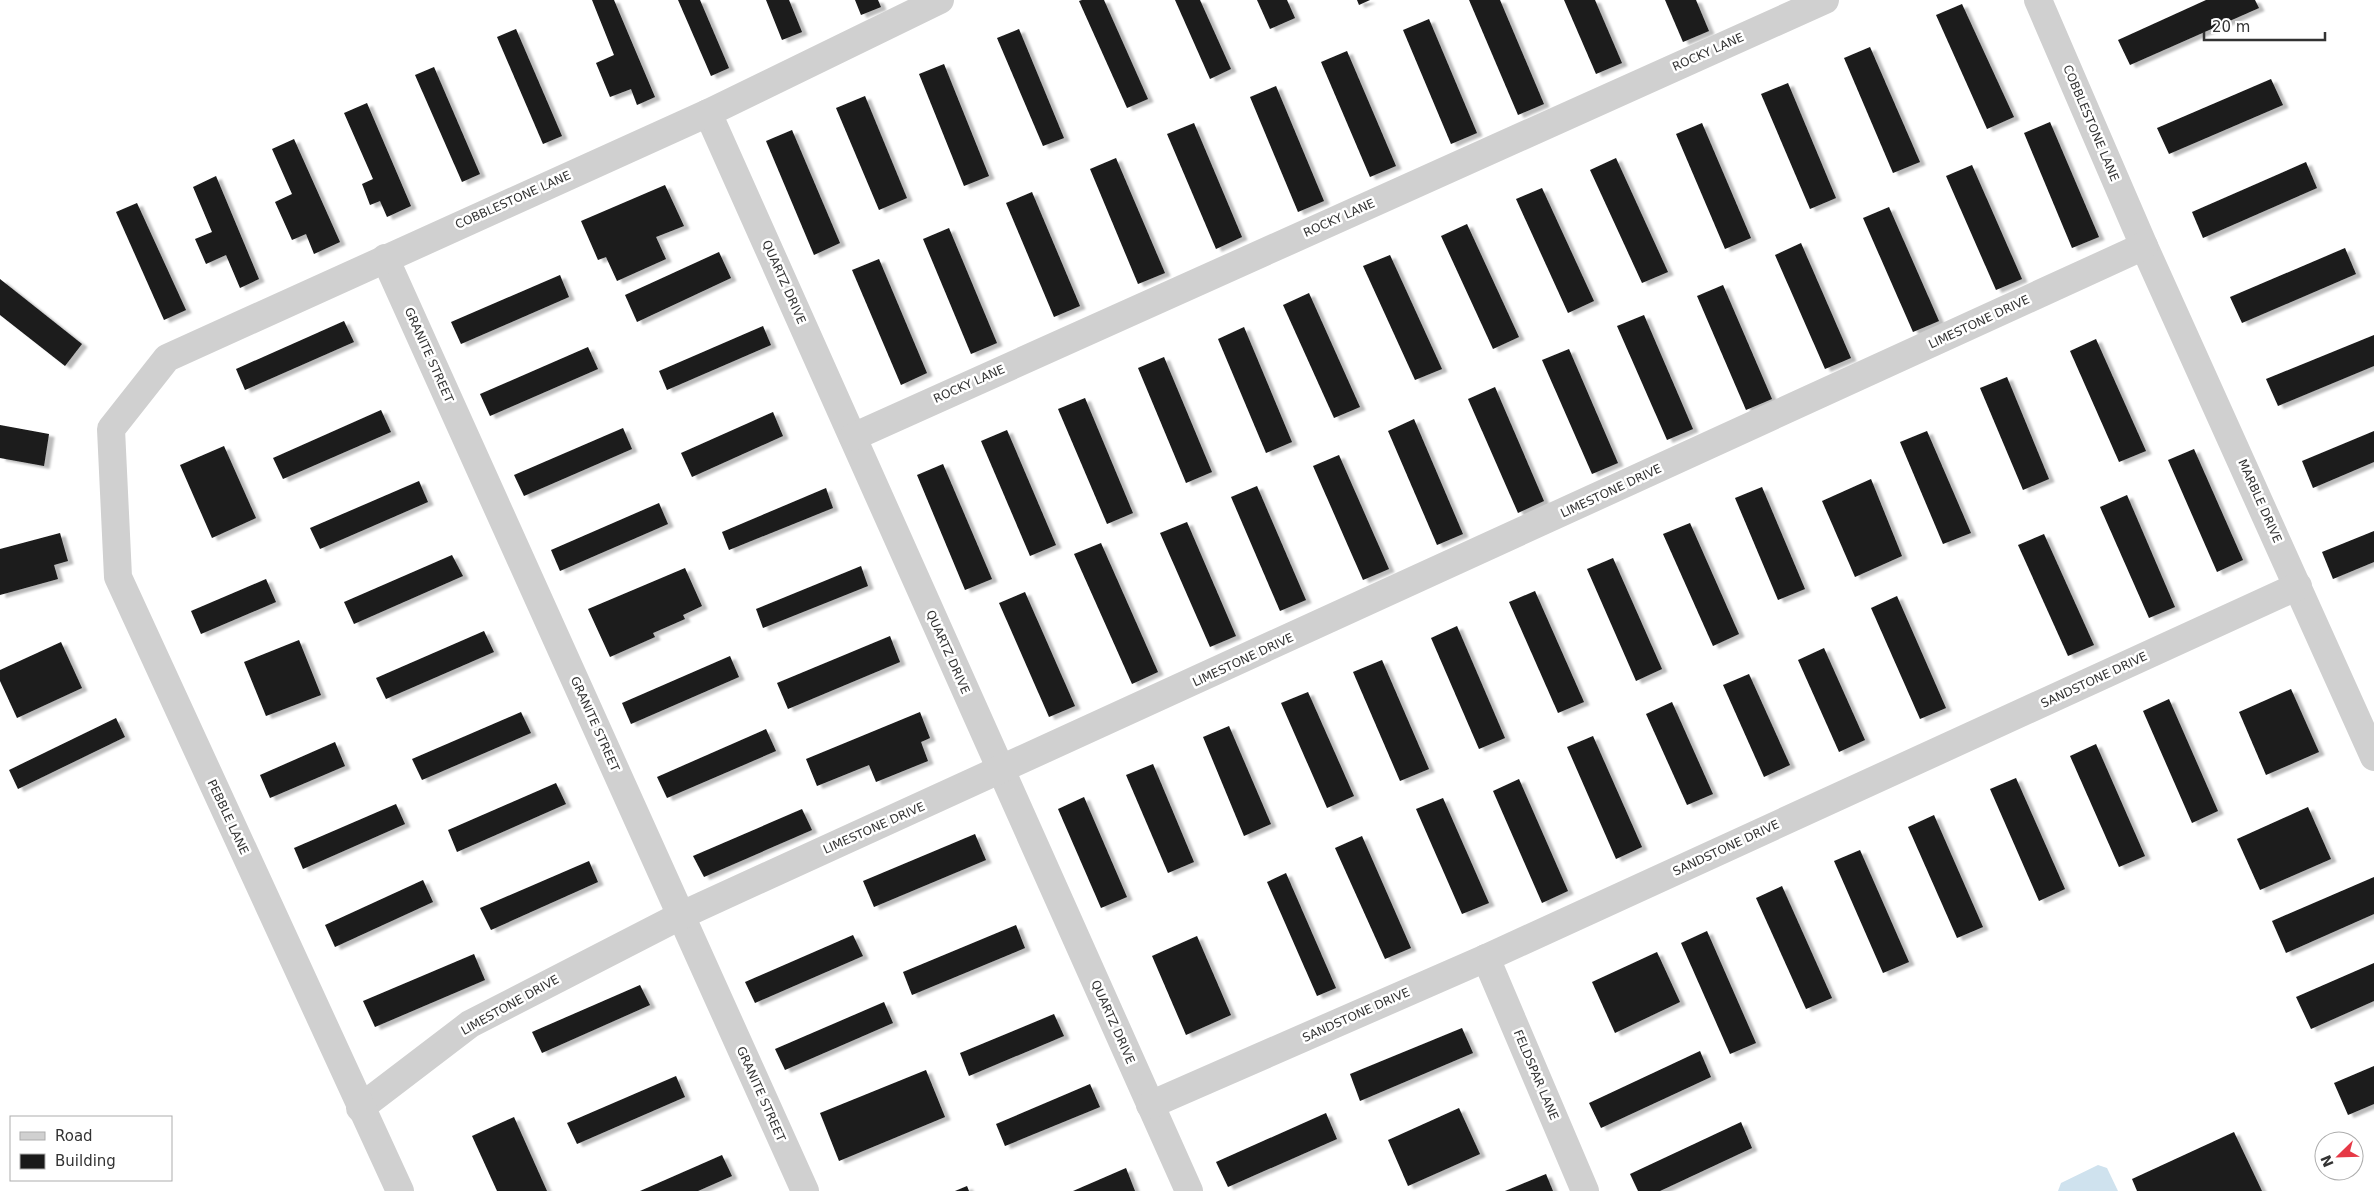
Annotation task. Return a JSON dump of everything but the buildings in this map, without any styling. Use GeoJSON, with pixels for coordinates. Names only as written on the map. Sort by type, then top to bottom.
{"type":"FeatureCollection","features":[{"type":"Feature","properties":{"kind":"street","name":"COBBLESTONE LANE"},"geometry":{"type":"LineString","coordinates":[[111,430],[167,358],[385,258],[708,114],[940,0]]}},
{"type":"Feature","properties":{"kind":"street","name":"ROCKY LANE"},"geometry":{"type":"LineString","coordinates":[[853,437],[1825,0]]}},
{"type":"Feature","properties":{"kind":"street","name":"COBBLESTONE LANE"},"geometry":{"type":"LineString","coordinates":[[2038,0],[2144,246]]}},
{"type":"Feature","properties":{"kind":"street","name":"QUARTZ DRIVE"},"geometry":{"type":"LineString","coordinates":[[708,114],[1189,1191]]}},
{"type":"Feature","properties":{"kind":"street","name":"MARBLE DRIVE"},"geometry":{"type":"LineString","coordinates":[[2144,246],[2374,757]]}},
{"type":"Feature","properties":{"kind":"street","name":"LIMESTONE DRIVE"},"geometry":{"type":"LineString","coordinates":[[360,1108],[470,1024],[682,915],[1001,771],[2144,246]]}},
{"type":"Feature","properties":{"kind":"street","name":"GRANITE STREET"},"geometry":{"type":"LineString","coordinates":[[385,258],[805,1191]]}},
{"type":"Feature","properties":{"kind":"street","name":"PEBBLE LANE"},"geometry":{"type":"LineString","coordinates":[[111,430],[118,577],[360,1108],[400,1191]]}},
{"type":"Feature","properties":{"kind":"street","name":"SANDSTONE DRIVE"},"geometry":{"type":"LineString","coordinates":[[1150,1105],[1486,958],[2298,586]]}},
{"type":"Feature","properties":{"kind":"street","name":"FELDSPAR LANE"},"geometry":{"type":"LineString","coordinates":[[1486,958],[1585,1191]]}},
{"type":"Feature","properties":{"kind":"water"},"geometry":{"type":"Polygon","coordinates":[[[2098,1165],[2107,1168],[2118,1191],[2058,1191],[2061,1183],[2098,1165]]]}}]}
